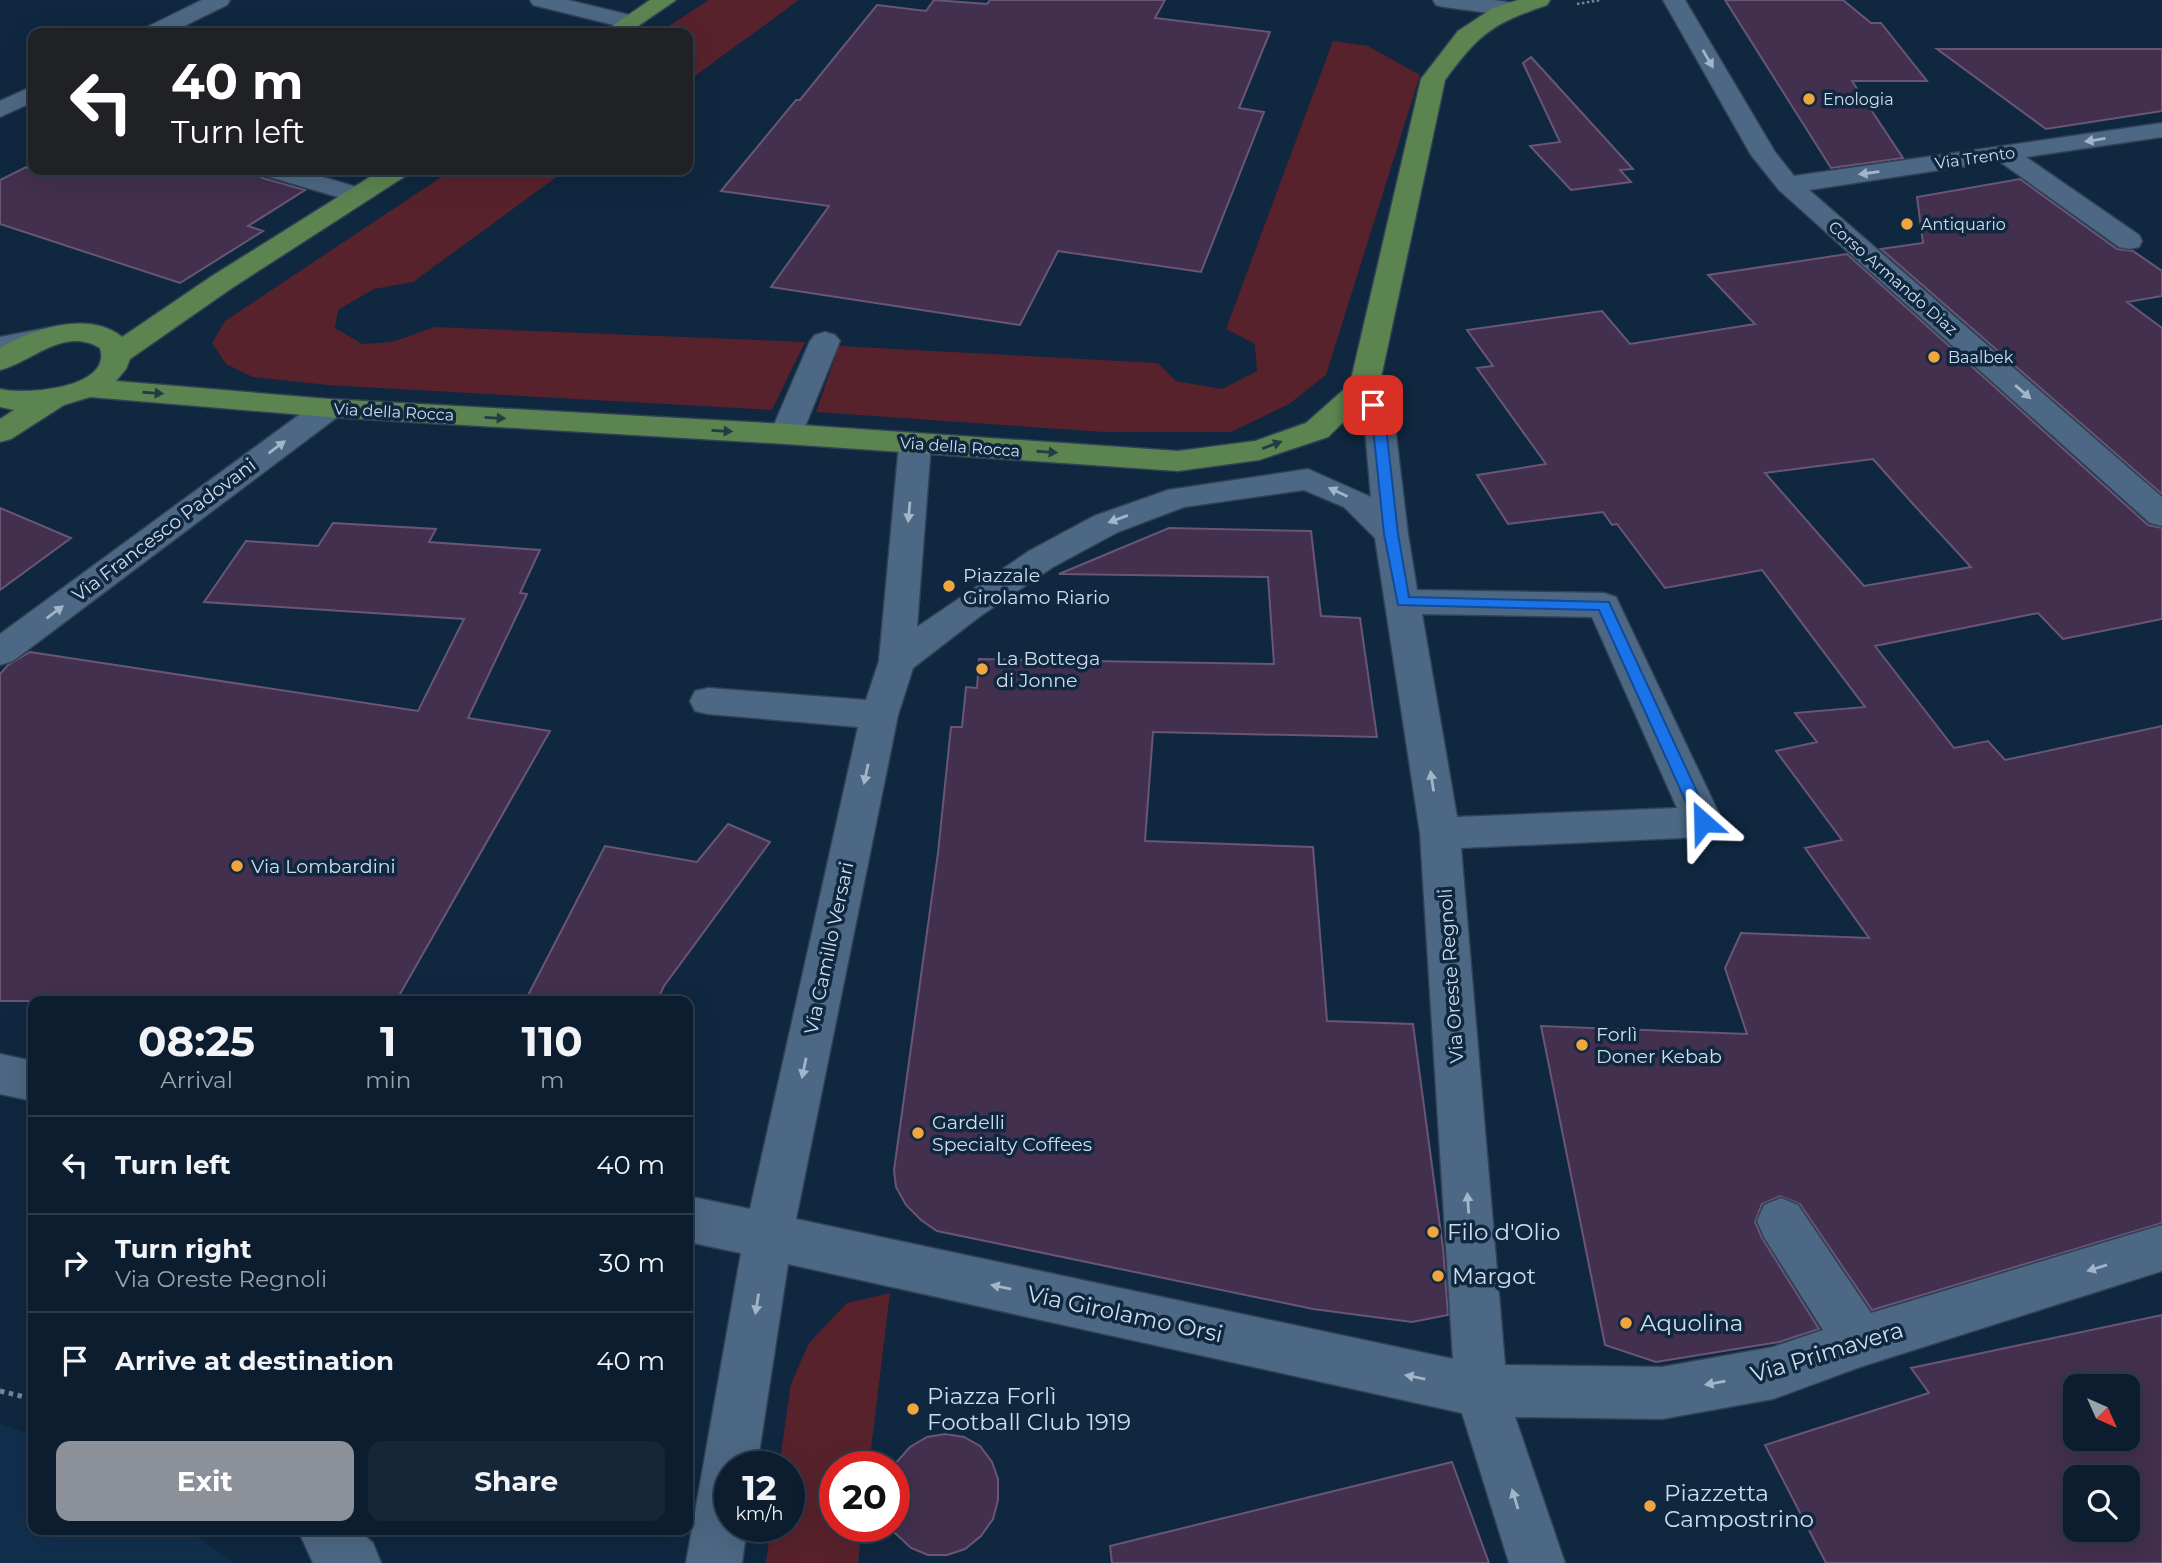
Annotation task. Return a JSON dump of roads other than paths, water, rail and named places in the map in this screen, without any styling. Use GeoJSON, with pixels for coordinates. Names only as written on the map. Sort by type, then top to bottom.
{"type":"FeatureCollection","features":[{"type":"Feature","properties":{"kind":"main road"},"geometry":{"type":"LineString","coordinates":[[622,28],[665,0]]}},
{"type":"Feature","properties":{"kind":"main road"},"geometry":{"type":"LineString","coordinates":[[1364,387],[1433,79],[1466,36],[1501,13],[1526,4]]}},
{"type":"Feature","properties":{"kind":"main road"},"geometry":{"type":"LineString","coordinates":[[0,432],[53,400],[85,388],[107,372],[116,355],[222,282],[390,175]]}},
{"type":"Feature","properties":{"kind":"main road"},"geometry":{"type":"LineString","coordinates":[[0,360],[16,349],[161,307],[222,282]]}},
{"type":"Feature","properties":{"kind":"main road"},"geometry":{"type":"LineString","coordinates":[[67,334],[106,339],[114,346],[116,355]]}},
{"type":"Feature","properties":{"kind":"main road","name":"Via della Rocca"},"geometry":{"type":"LineString","coordinates":[[85,388],[329,408],[1178,461],[1259,450],[1317,430],[1364,387]]}},
{"type":"Feature","properties":{"kind":"main road"},"geometry":{"type":"LineString","coordinates":[[1,401],[22,403],[53,400]]}},
{"type":"Feature","properties":{"kind":"street"},"geometry":{"type":"LineString","coordinates":[[163,28],[219,0]]}},
{"type":"Feature","properties":{"kind":"street"},"geometry":{"type":"LineString","coordinates":[[541,0],[622,28]]}},
{"type":"Feature","properties":{"kind":"street"},"geometry":{"type":"LineString","coordinates":[[1444,0],[1526,4]]}},
{"type":"Feature","properties":{"kind":"street","name":"Corso Armando Diaz"},"geometry":{"type":"LineString","coordinates":[[1674,0],[1764,155],[1788,184],[2162,515]]}},
{"type":"Feature","properties":{"kind":"street"},"geometry":{"type":"LineString","coordinates":[[0,110],[28,96]]}},
{"type":"Feature","properties":{"kind":"street","name":"Via Trento"},"geometry":{"type":"LineString","coordinates":[[1788,184],[2162,130]]}},
{"type":"Feature","properties":{"kind":"street"},"geometry":{"type":"LineString","coordinates":[[2005,154],[2129,241]]}},
{"type":"Feature","properties":{"kind":"street"},"geometry":{"type":"LineString","coordinates":[[289,175],[358,195]]}},
{"type":"Feature","properties":{"kind":"street"},"geometry":{"type":"LineString","coordinates":[[0,346],[67,334]]}},
{"type":"Feature","properties":{"kind":"street"},"geometry":{"type":"LineString","coordinates":[[786,435],[825,341]]}},
{"type":"Feature","properties":{"kind":"street","name":"Via Oreste Regnoli"},"geometry":{"type":"LineString","coordinates":[[1364,387],[1379,418],[1391,534],[1440,833],[1481,1391],[1537,1563]]}},
{"type":"Feature","properties":{"kind":"street","name":"Via Francesco Padovani"},"geometry":{"type":"LineString","coordinates":[[0,652],[329,408]]}},
{"type":"Feature","properties":{"kind":"street"},"geometry":{"type":"LineString","coordinates":[[897,661],[915,444]]}},
{"type":"Feature","properties":{"kind":"street"},"geometry":{"type":"LineString","coordinates":[[897,661],[967,608],[1041,559],[1106,524],[1180,497],[1308,479],[1355,500],[1391,534]]}},
{"type":"Feature","properties":{"kind":"street"},"geometry":{"type":"LineString","coordinates":[[1403,602],[1604,605],[1703,822],[1440,833]]}},
{"type":"Feature","properties":{"kind":"street","name":"Via Camillo Versari"},"geometry":{"type":"LineString","coordinates":[[733,1451],[768,1236],[878,715],[897,661]]}},
{"type":"Feature","properties":{"kind":"street"},"geometry":{"type":"LineString","coordinates":[[708,701],[878,715]]}},
{"type":"Feature","properties":{"kind":"street"},"geometry":{"type":"LineString","coordinates":[[0,1074],[28,1080]]}},
{"type":"Feature","properties":{"kind":"street","name":"Via Girolamo Orsi"},"geometry":{"type":"LineString","coordinates":[[693,1220],[1481,1391]]}},
{"type":"Feature","properties":{"kind":"street"},"geometry":{"type":"LineString","coordinates":[[1781,1221],[1860,1342]]}},
{"type":"Feature","properties":{"kind":"street","name":"Via Primavera"},"geometry":{"type":"LineString","coordinates":[[1481,1391],[1662,1393],[1773,1373],[1860,1342],[2162,1248]]}},
{"type":"Feature","properties":{"kind":"street"},"geometry":{"type":"LineString","coordinates":[[328,1535],[352,1563]]}},
{"type":"Feature","properties":{"kind":"street","name":"Via Camillo Versari"},"geometry":{"type":"LineString","coordinates":[[714,1563],[718,1542]]}},
{"type":"Feature","properties":{"kind":"place","name":"Enologia"},"geometry":{"type":"Point","coordinates":[1809,99]}},
{"type":"Feature","properties":{"kind":"place","name":"Antiquario"},"geometry":{"type":"Point","coordinates":[1907,224]}},
{"type":"Feature","properties":{"kind":"place","name":"Baalbek"},"geometry":{"type":"Point","coordinates":[1934,357]}},
{"type":"Feature","properties":{"kind":"place","name":"Piazzale Girolamo Riario"},"geometry":{"type":"Point","coordinates":[949,586]}},
{"type":"Feature","properties":{"kind":"place","name":"La Bottega di Jonne"},"geometry":{"type":"Point","coordinates":[982,669]}},
{"type":"Feature","properties":{"kind":"place","name":"Via Lombardini"},"geometry":{"type":"Point","coordinates":[237,866]}},
{"type":"Feature","properties":{"kind":"place","name":"Forlì Doner Kebab"},"geometry":{"type":"Point","coordinates":[1582,1045]}},
{"type":"Feature","properties":{"kind":"place","name":"Gardelli Specialty Coffees"},"geometry":{"type":"Point","coordinates":[918,1133]}},
{"type":"Feature","properties":{"kind":"place","name":"Filo d'Olio"},"geometry":{"type":"Point","coordinates":[1433,1232]}},
{"type":"Feature","properties":{"kind":"place","name":"Margot"},"geometry":{"type":"Point","coordinates":[1438,1276]}},
{"type":"Feature","properties":{"kind":"place","name":"Aquolina"},"geometry":{"type":"Point","coordinates":[1626,1323]}},
{"type":"Feature","properties":{"kind":"place","name":"Piazza Forlì Football Club 1919"},"geometry":{"type":"Point","coordinates":[913,1409]}},
{"type":"Feature","properties":{"kind":"place","name":"Piazzetta Campostrino"},"geometry":{"type":"Point","coordinates":[1650,1506]}}]}
